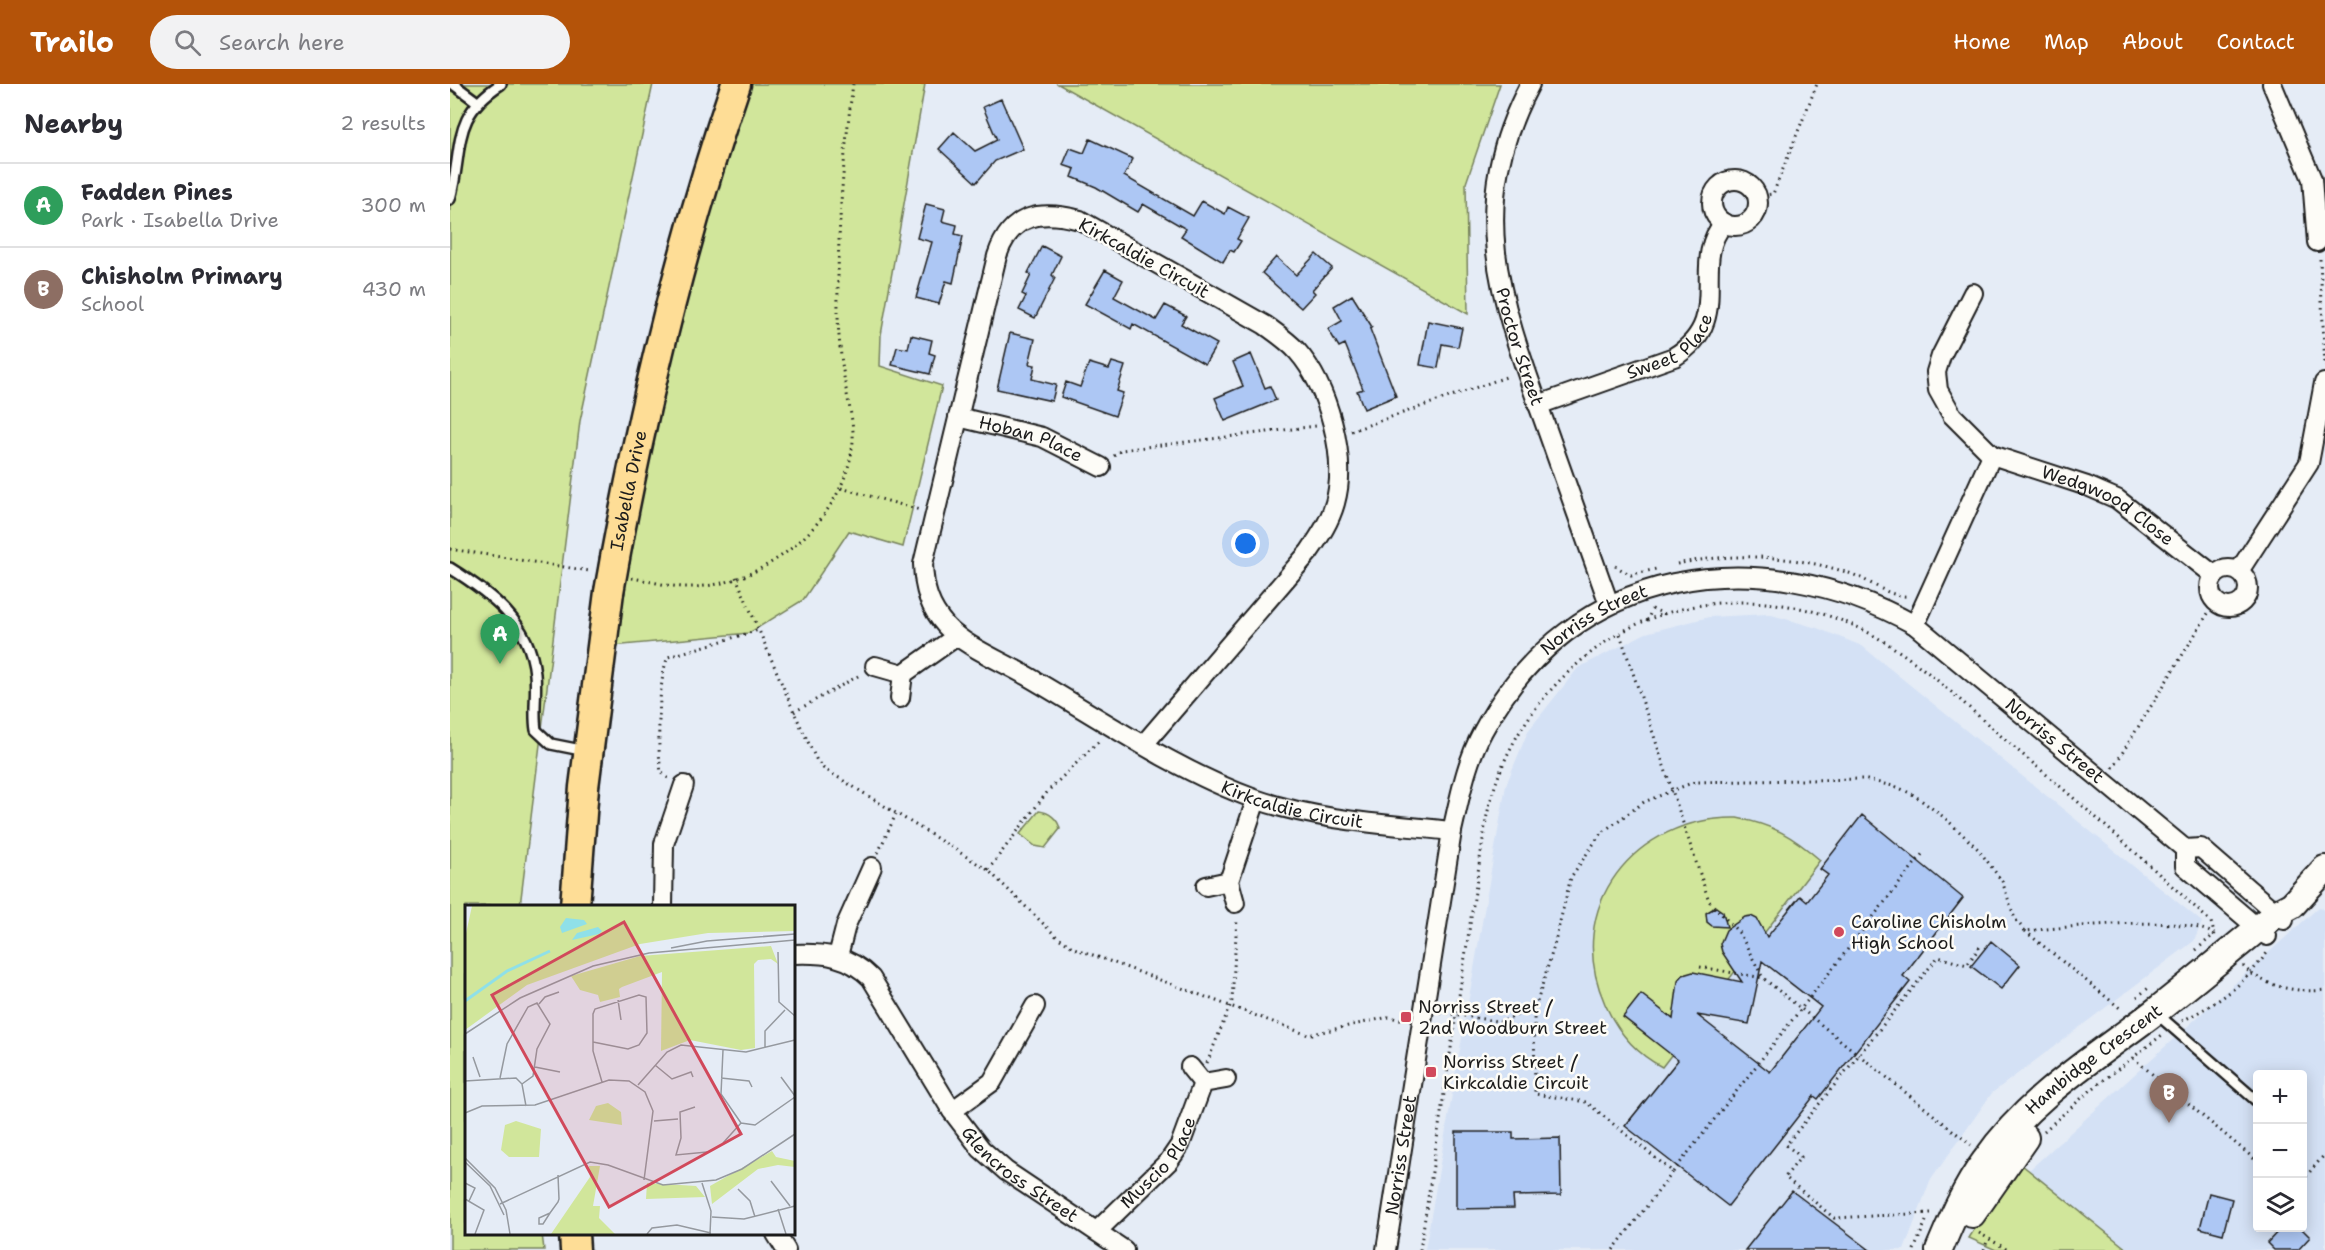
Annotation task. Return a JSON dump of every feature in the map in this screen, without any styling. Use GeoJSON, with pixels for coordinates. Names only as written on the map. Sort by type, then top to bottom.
{"type":"FeatureCollection","features":[{"type":"Feature","properties":{"kind":"main road","name":"Isabella Drive"},"geometry":{"type":"LineString","coordinates":[[575,905],[588,752],[611,575],[634,455],[672,291],[736,84]]}},
{"type":"Feature","properties":{"kind":"main road"},"geometry":{"type":"LineString","coordinates":[[574,1235],[575,1250]]}},
{"type":"Feature","properties":{"kind":"street","name":"Proctor Street"},"geometry":{"type":"LineString","coordinates":[[1530,84],[1516,111],[1501,156],[1494,204],[1498,278],[1510,327],[1609,604]]}},
{"type":"Feature","properties":{"kind":"street"},"geometry":{"type":"LineString","coordinates":[[2271,84],[2313,179],[2317,242]]}},
{"type":"Feature","properties":{"kind":"street"},"geometry":{"type":"LineString","coordinates":[[1738,180],[1753,188],[1758,206],[1750,221],[1733,226],[1724,223],[1717,217],[1712,200],[1721,185],[1738,180]]}},
{"type":"Feature","properties":{"kind":"street","name":"Kirkcaldie Circuit"},"geometry":{"type":"LineString","coordinates":[[1144,744],[1309,552],[1325,529],[1336,502],[1340,474],[1334,430],[1314,374],[1298,352],[1265,325],[1080,220],[1059,215],[1039,215],[1022,221],[1002,239],[923,564],[924,586],[932,608],[957,636],[1114,726],[1144,744],[1203,778],[1256,800],[1300,812],[1452,831]]}},
{"type":"Feature","properties":{"kind":"street","name":"Sweet Place"},"geometry":{"type":"LineString","coordinates":[[1538,405],[1674,357],[1691,346],[1703,331],[1707,312],[1712,244],[1717,231],[1724,223]]}},
{"type":"Feature","properties":{"kind":"street","name":"Wedgwood Close"},"geometry":{"type":"LineString","coordinates":[[1973,293],[1941,356],[1936,372],[1938,390],[1952,415],[1992,454],[2087,486],[2117,499],[2214,575]]}},
{"type":"Feature","properties":{"kind":"street"},"geometry":{"type":"LineString","coordinates":[[2239,572],[2309,463],[2324,383]]}},
{"type":"Feature","properties":{"kind":"street","name":"Hoban Place"},"geometry":{"type":"LineString","coordinates":[[958,417],[1042,437],[1101,467]]}},
{"type":"Feature","properties":{"kind":"street"},"geometry":{"type":"LineString","coordinates":[[1915,625],[1992,454]]}},
{"type":"Feature","properties":{"kind":"street"},"geometry":{"type":"LineString","coordinates":[[2226,568],[2239,572],[2247,582],[2244,599],[2232,607],[2216,602],[2209,589],[2214,575],[2226,568]]}},
{"type":"Feature","properties":{"kind":"street","name":"Norriss Street"},"geometry":{"type":"LineString","coordinates":[[1386,1250],[1452,831],[1465,774],[1482,732],[1506,694],[1552,644],[1609,604],[1643,590],[1680,580],[1718,575],[1758,576],[1798,581],[1839,591],[1915,625],[2108,772],[2184,849],[2201,848],[2275,926]]}},
{"type":"Feature","properties":{"kind":"street"},"geometry":{"type":"LineString","coordinates":[[900,698],[903,674],[957,636]]}},
{"type":"Feature","properties":{"kind":"street"},"geometry":{"type":"LineString","coordinates":[[875,666],[903,674]]}},
{"type":"Feature","properties":{"kind":"street"},"geometry":{"type":"LineString","coordinates":[[663,905],[664,844],[684,784]]}},
{"type":"Feature","properties":{"kind":"street"},"geometry":{"type":"LineString","coordinates":[[1235,903],[1229,881],[1256,800]]}},
{"type":"Feature","properties":{"kind":"street"},"geometry":{"type":"LineString","coordinates":[[838,956],[846,925],[872,867]]}},
{"type":"Feature","properties":{"kind":"street","name":"Hambidge Crescent"},"geometry":{"type":"LineString","coordinates":[[1956,1250],[1974,1211],[2026,1136],[2071,1093],[2129,1055],[2233,955],[2275,926],[2325,869]]}},
{"type":"Feature","properties":{"kind":"street"},"geometry":{"type":"LineString","coordinates":[[1206,886],[1229,881]]}},
{"type":"Feature","properties":{"kind":"street","name":"Glencross Street"},"geometry":{"type":"LineString","coordinates":[[795,954],[838,956],[860,966],[871,978],[952,1111],[981,1149],[1006,1171],[1124,1250]]}},
{"type":"Feature","properties":{"kind":"street","name":"Glencross Street"},"geometry":{"type":"LineString","coordinates":[[952,1111],[975,1097],[992,1082],[1035,1006]]}},
{"type":"Feature","properties":{"kind":"street","name":"Hambidge Crescent"},"geometry":{"type":"LineString","coordinates":[[1939,1250],[1969,1186],[1986,1158],[2012,1127],[2066,1077],[2164,1020]]}},
{"type":"Feature","properties":{"kind":"street"},"geometry":{"type":"LineString","coordinates":[[1197,1076],[1226,1079]]}},
{"type":"Feature","properties":{"kind":"street","name":"Muscio Place"},"geometry":{"type":"LineString","coordinates":[[1096,1231],[1168,1161],[1180,1145],[1197,1076]]}},
{"type":"Feature","properties":{"kind":"street"},"geometry":{"type":"LineString","coordinates":[[777,1235],[786,1250]]}},
{"type":"Feature","properties":{"kind":"lane"},"geometry":{"type":"LineString","coordinates":[[453,84],[476,101]]}},
{"type":"Feature","properties":{"kind":"lane"},"geometry":{"type":"LineString","coordinates":[[450,199],[460,133],[465,116],[476,101],[501,84]]}},
{"type":"Feature","properties":{"kind":"lane"},"geometry":{"type":"LineString","coordinates":[[450,568],[505,608],[523,636],[535,674],[536,730],[551,744],[588,752]]}},
{"type":"Feature","properties":{"kind":"lane"},"geometry":{"type":"LineString","coordinates":[[2164,1020],[2253,1098]]}},
{"type":"Feature","properties":{"kind":"path"},"geometry":{"type":"LineString","coordinates":[[450,549],[690,587],[736,577],[769,563],[800,542],[830,509],[841,488],[851,460],[853,439],[838,334],[841,201],[853,84]]}},
{"type":"Feature","properties":{"kind":"path"},"geometry":{"type":"LineString","coordinates":[[1757,196],[1773,194],[1817,84]]}},
{"type":"Feature","properties":{"kind":"path"},"geometry":{"type":"LineString","coordinates":[[2317,242],[2322,279],[2324,383]]}},
{"type":"Feature","properties":{"kind":"path"},"geometry":{"type":"LineString","coordinates":[[1344,434],[1525,370]]}},
{"type":"Feature","properties":{"kind":"path"},"geometry":{"type":"LineString","coordinates":[[1101,467],[1121,450],[1320,426]]}},
{"type":"Feature","properties":{"kind":"path"},"geometry":{"type":"LineString","coordinates":[[841,488],[935,514]]}},
{"type":"Feature","properties":{"kind":"path"},"geometry":{"type":"LineString","coordinates":[[1673,565],[1700,559],[1755,555],[1798,561],[1849,573],[1902,596],[1910,596],[1921,587],[1930,593]]}},
{"type":"Feature","properties":{"kind":"path"},"geometry":{"type":"LineString","coordinates":[[1612,562],[1618,570],[1630,574],[1664,566]]}},
{"type":"Feature","properties":{"kind":"path"},"geometry":{"type":"LineString","coordinates":[[736,577],[794,712],[817,761],[823,768],[988,870],[1065,943],[1311,1036],[1389,1017],[1422,1023],[1440,1012],[1502,1022],[1525,1011],[1534,1011]]}},
{"type":"Feature","properties":{"kind":"path"},"geometry":{"type":"LineString","coordinates":[[2122,776],[2108,772],[2135,737],[2216,602]]}},
{"type":"Feature","properties":{"kind":"path"},"geometry":{"type":"LineString","coordinates":[[1420,1250],[1486,820],[1497,777],[1510,748],[1530,714],[1556,683],[1583,658],[1632,626],[1708,603],[1767,603],[1806,609],[1870,634],[1935,681],[2114,832],[2211,922],[2233,955]]}},
{"type":"Feature","properties":{"kind":"path"},"geometry":{"type":"LineString","coordinates":[[1653,609],[1666,614]]}},
{"type":"Feature","properties":{"kind":"path"},"geometry":{"type":"LineString","coordinates":[[684,784],[662,774],[659,762],[666,661],[673,654],[759,630]]}},
{"type":"Feature","properties":{"kind":"path"},"geometry":{"type":"LineString","coordinates":[[1620,634],[1709,901],[1740,934],[1763,978],[1972,1145]]}},
{"type":"Feature","properties":{"kind":"path"},"geometry":{"type":"LineString","coordinates":[[794,712],[875,666]]}},
{"type":"Feature","properties":{"kind":"path"},"geometry":{"type":"LineString","coordinates":[[988,870],[1048,790],[1114,726]]}},
{"type":"Feature","properties":{"kind":"path"},"geometry":{"type":"LineString","coordinates":[[1673,1172],[1586,1102],[1535,1094],[1534,1011],[1571,877],[1601,833],[1644,802],[1671,790],[1694,782],[1863,780],[1897,787],[1914,795],[1946,818],[1978,849],[2002,881],[2015,919],[2025,931],[2121,1009]]}},
{"type":"Feature","properties":{"kind":"path"},"geometry":{"type":"LineString","coordinates":[[872,867],[896,814]]}},
{"type":"Feature","properties":{"kind":"path"},"geometry":{"type":"LineString","coordinates":[[1613,1250],[1924,852]]}},
{"type":"Feature","properties":{"kind":"path"},"geometry":{"type":"LineString","coordinates":[[1197,1076],[1214,1051],[1231,1006],[1237,916],[1235,903]]}},
{"type":"Feature","properties":{"kind":"path"},"geometry":{"type":"LineString","coordinates":[[2025,931],[2144,921],[2208,930],[2233,955],[2283,988],[2325,990]]}},
{"type":"Feature","properties":{"kind":"path"},"geometry":{"type":"LineString","coordinates":[[2039,1135],[2129,1055],[2164,1020],[2221,1001],[2233,955],[2275,926]]}},
{"type":"Feature","properties":{"kind":"path"},"geometry":{"type":"LineString","coordinates":[[1930,1213],[1834,1218],[1785,1177],[1801,1157],[1786,1145],[1938,957],[1966,966],[1981,945]]}},
{"type":"Feature","properties":{"kind":"path"},"geometry":{"type":"LineString","coordinates":[[1700,967],[1763,978]]}},
{"type":"Feature","properties":{"kind":"path"},"geometry":{"type":"LineString","coordinates":[[2129,1055],[2253,1158]]}},
{"type":"Feature","properties":{"kind":"path"},"geometry":{"type":"LineString","coordinates":[[2305,1178],[2325,1154]]}},
{"type":"Feature","properties":{"kind":"path"},"geometry":{"type":"LineString","coordinates":[[1980,1224],[1979,1233],[2008,1250]]}},
{"type":"Feature","properties":{"kind":"path"},"geometry":{"type":"LineString","coordinates":[[1984,1250],[1988,1239]]}},
{"type":"Feature","properties":{"kind":"shaded area","name":"Caroline Chisholm High School"},"geometry":{"type":"Polygon","coordinates":[[[1768,614],[1817,628],[1862,646],[2202,922],[2194,941],[1992,1093],[1930,1181],[1904,1250],[1425,1250],[1506,785],[1528,731],[1578,668],[1646,633],[1709,617],[1768,614]]]}},
{"type":"Feature","properties":{"kind":"shaded area"},"geometry":{"type":"Polygon","coordinates":[[[2319,907],[2325,911],[2325,1250],[2126,1250],[2027,1172],[2319,907]]]}},
{"type":"Feature","properties":{"kind":"green space"},"geometry":{"type":"Polygon","coordinates":[[[450,84],[653,84],[580,421],[520,905],[465,905],[465,1235],[542,1235],[544,1250],[450,1250],[450,84]]]}},
{"type":"Feature","properties":{"kind":"green space"},"geometry":{"type":"Polygon","coordinates":[[[749,84],[925,84],[881,335],[880,366],[942,386],[903,547],[849,531],[803,600],[749,633],[613,646],[643,465],[697,249],[749,84]]]}},
{"type":"Feature","properties":{"kind":"green space"},"geometry":{"type":"Polygon","coordinates":[[[1058,84],[1500,84],[1466,183],[1468,314],[1058,84]]]}},
{"type":"Feature","properties":{"kind":"green space"},"geometry":{"type":"Polygon","coordinates":[[[1039,811],[1052,817],[1060,829],[1045,848],[1035,846],[1020,834],[1039,811]]]}},
{"type":"Feature","properties":{"kind":"green space"},"geometry":{"type":"Polygon","coordinates":[[[1737,818],[1762,824],[1782,833],[1820,860],[1662,1067],[1635,1048],[1615,1023],[1605,1004],[1594,968],[1593,934],[1601,902],[1617,874],[1639,850],[1667,833],[1700,821],[1737,818]]]}},
{"type":"Feature","properties":{"kind":"green space"},"geometry":{"type":"Polygon","coordinates":[[[2017,1161],[2128,1250],[1996,1250],[1969,1238],[2017,1161]]]}},
{"type":"Feature","properties":{"kind":"building"},"geometry":{"type":"Polygon","coordinates":[[[1001,99],[1023,149],[995,161],[976,183],[939,149],[954,132],[975,151],[997,140],[983,107],[1001,99]]]}},
{"type":"Feature","properties":{"kind":"building"},"geometry":{"type":"Polygon","coordinates":[[[1090,139],[1133,159],[1124,176],[1193,216],[1202,201],[1225,214],[1228,207],[1249,218],[1237,239],[1241,241],[1234,252],[1230,250],[1223,262],[1181,236],[1186,229],[1143,204],[1138,212],[1096,187],[1072,177],[1075,169],[1063,165],[1070,148],[1084,153],[1090,139]]]}},
{"type":"Feature","properties":{"kind":"building"},"geometry":{"type":"Polygon","coordinates":[[[926,204],[945,209],[942,221],[957,225],[955,234],[963,236],[953,283],[946,281],[939,304],[916,298],[932,242],[917,238],[926,204]]]}},
{"type":"Feature","properties":{"kind":"building"},"geometry":{"type":"Polygon","coordinates":[[[1042,246],[1061,256],[1052,275],[1055,278],[1035,318],[1019,310],[1026,296],[1022,294],[1031,275],[1028,273],[1042,246]]]}},
{"type":"Feature","properties":{"kind":"building"},"geometry":{"type":"Polygon","coordinates":[[[1316,254],[1332,268],[1312,290],[1315,293],[1301,308],[1262,273],[1276,257],[1296,275],[1316,254]]]}},
{"type":"Feature","properties":{"kind":"building"},"geometry":{"type":"Polygon","coordinates":[[[1105,270],[1123,280],[1114,297],[1156,320],[1165,305],[1186,316],[1181,324],[1217,344],[1205,364],[1133,324],[1131,329],[1085,304],[1105,270]]]}},
{"type":"Feature","properties":{"kind":"building"},"geometry":{"type":"Polygon","coordinates":[[[1352,295],[1372,327],[1370,329],[1396,396],[1364,409],[1357,391],[1363,389],[1345,344],[1339,347],[1328,329],[1342,321],[1334,306],[1352,295]]]}},
{"type":"Feature","properties":{"kind":"building"},"geometry":{"type":"Polygon","coordinates":[[[1428,321],[1462,328],[1458,347],[1442,344],[1438,368],[1420,365],[1428,321]]]}},
{"type":"Feature","properties":{"kind":"building"},"geometry":{"type":"Polygon","coordinates":[[[1010,333],[1035,339],[1029,364],[1035,365],[1032,379],[1056,385],[1052,401],[997,389],[1010,333]]]}},
{"type":"Feature","properties":{"kind":"building"},"geometry":{"type":"Polygon","coordinates":[[[911,335],[932,340],[929,353],[935,355],[930,374],[892,365],[897,347],[908,349],[911,335]]]}},
{"type":"Feature","properties":{"kind":"building"},"geometry":{"type":"Polygon","coordinates":[[[1251,354],[1265,388],[1270,386],[1276,400],[1225,421],[1215,398],[1243,386],[1233,362],[1251,354]]]}},
{"type":"Feature","properties":{"kind":"building"},"geometry":{"type":"Polygon","coordinates":[[[1112,362],[1125,366],[1117,391],[1123,393],[1115,416],[1061,397],[1066,382],[1080,387],[1089,363],[1109,369],[1112,362]]]}},
{"type":"Feature","properties":{"kind":"building"},"geometry":{"type":"Polygon","coordinates":[[[1862,815],[1963,898],[1903,976],[1910,982],[1818,1099],[1814,1096],[1728,1206],[1625,1126],[1678,1060],[1623,1017],[1641,994],[1673,1019],[1678,981],[1683,975],[1693,972],[1742,982],[1722,952],[1720,944],[1726,930],[1745,917],[1751,916],[1757,919],[1767,937],[1800,896],[1807,902],[1828,875],[1820,869],[1862,815]],[[1762,961],[1749,1024],[1697,1015],[1770,1072],[1821,1007],[1762,961]]]}},
{"type":"Feature","properties":{"kind":"building"},"geometry":{"type":"Polygon","coordinates":[[[1716,907],[1723,912],[1727,927],[1712,926],[1707,922],[1706,913],[1716,907]]]}},
{"type":"Feature","properties":{"kind":"building"},"geometry":{"type":"Polygon","coordinates":[[[1991,941],[2020,965],[2001,989],[1971,966],[1991,941]]]}},
{"type":"Feature","properties":{"kind":"building"},"geometry":{"type":"Polygon","coordinates":[[[1456,1132],[1513,1132],[1513,1139],[1560,1138],[1561,1195],[1513,1196],[1514,1208],[1456,1209],[1456,1132]]]}},
{"type":"Feature","properties":{"kind":"building"},"geometry":{"type":"Polygon","coordinates":[[[1792,1191],[1870,1250],[1745,1250],[1792,1191]]]}},
{"type":"Feature","properties":{"kind":"building"},"geometry":{"type":"Polygon","coordinates":[[[2209,1193],[2232,1199],[2223,1234],[2200,1228],[2209,1193]]]}},
{"type":"Feature","properties":{"kind":"building"},"geometry":{"type":"Polygon","coordinates":[[[2277,1232],[2305,1232],[2310,1237],[2298,1250],[2274,1250],[2267,1243],[2277,1232]]]}},
{"type":"Feature","properties":{"kind":"place","name":"Fadden Pines"},"geometry":{"type":"Point","coordinates":[500,664]}},
{"type":"Feature","properties":{"kind":"place","name":"Caroline Chisholm High School"},"geometry":{"type":"Point","coordinates":[1839,932]}},
{"type":"Feature","properties":{"kind":"place","name":"Norriss Street / 2nd Woodburn Street"},"geometry":{"type":"Point","coordinates":[1406,1017]}},
{"type":"Feature","properties":{"kind":"place","name":"Norriss Street / Kirkcaldie Circuit"},"geometry":{"type":"Point","coordinates":[1431,1072]}},
{"type":"Feature","properties":{"kind":"place","name":"Chisholm Primary"},"geometry":{"type":"Point","coordinates":[2169,1123]}}]}
